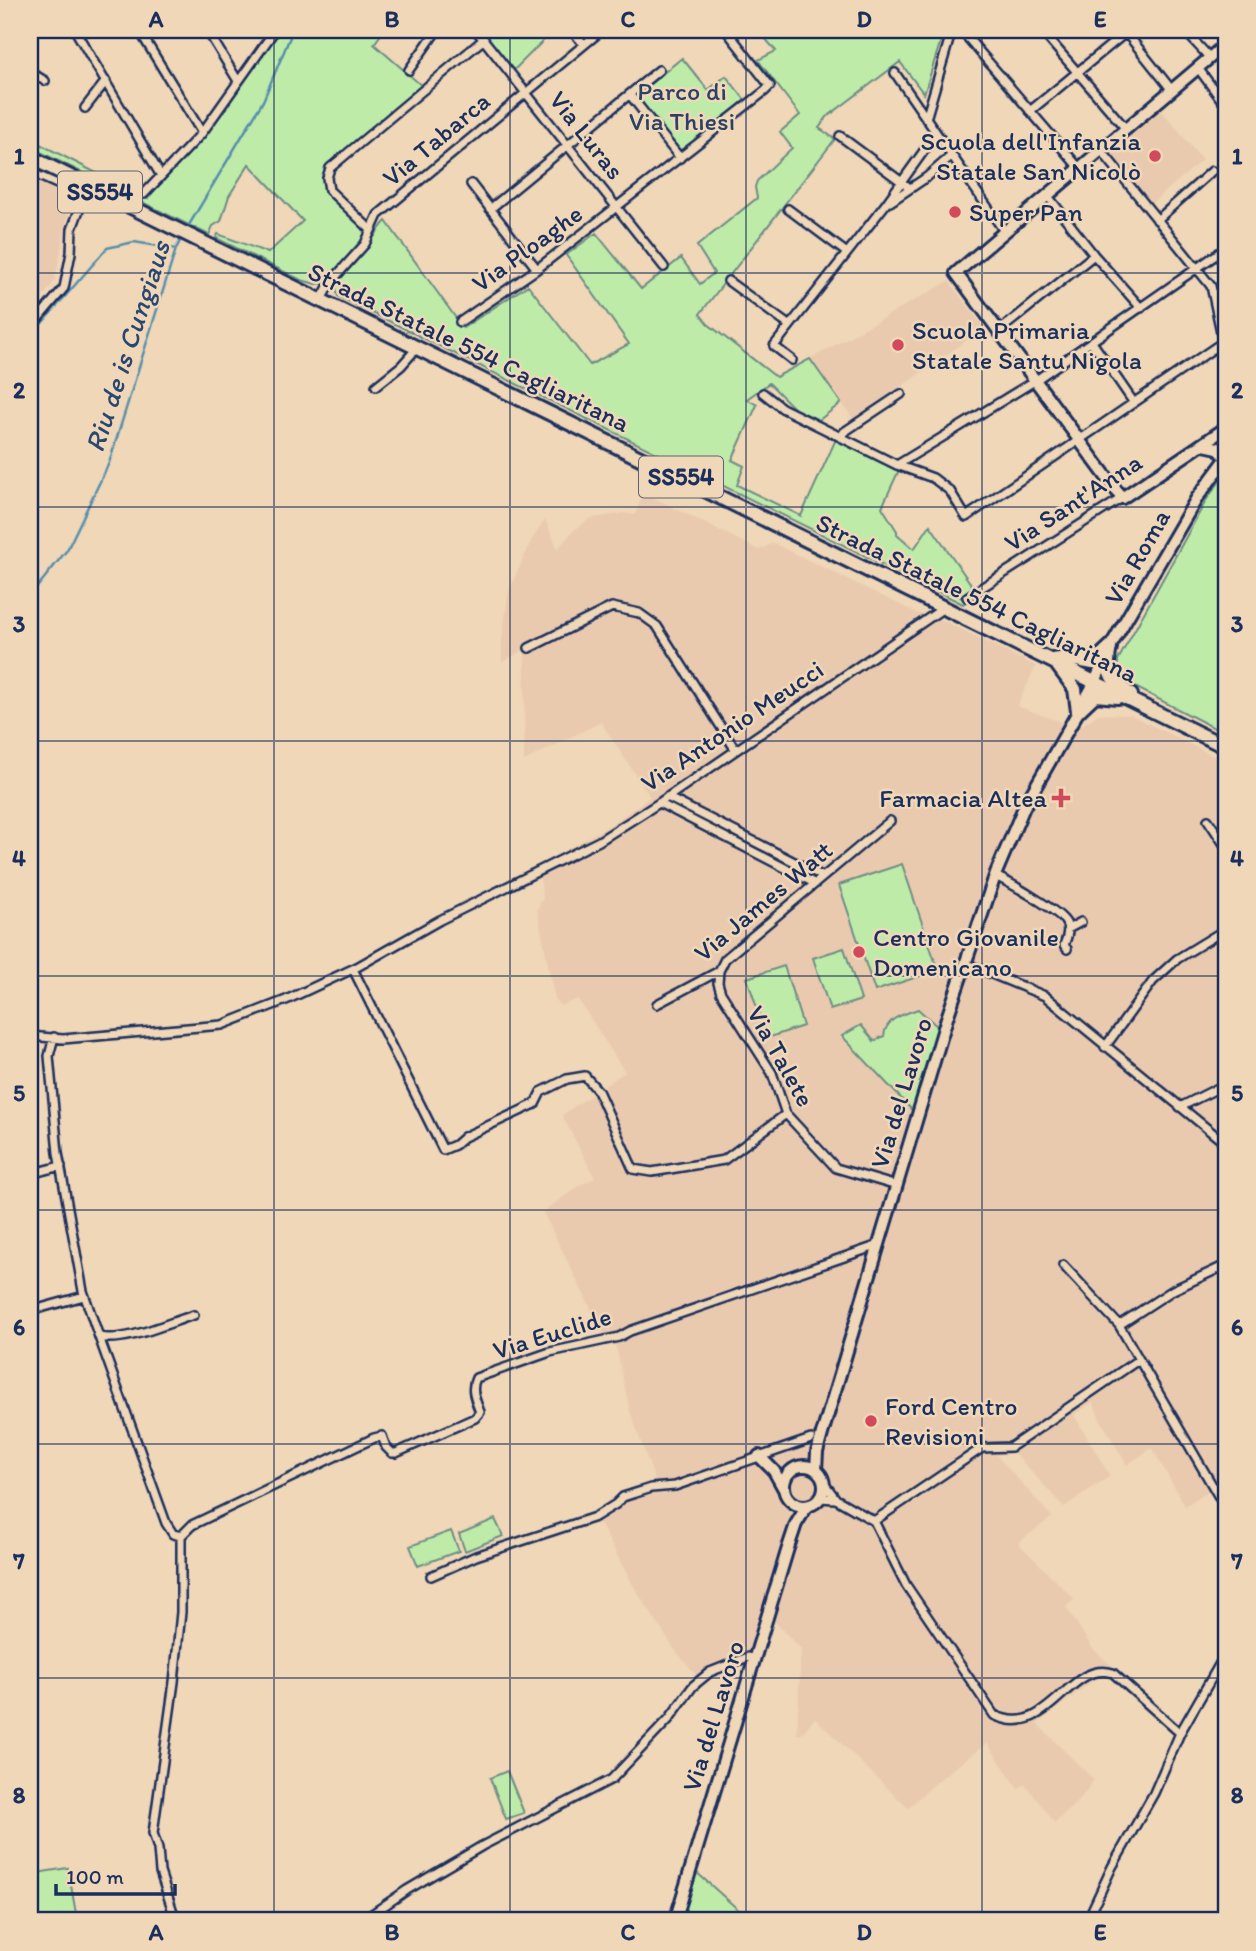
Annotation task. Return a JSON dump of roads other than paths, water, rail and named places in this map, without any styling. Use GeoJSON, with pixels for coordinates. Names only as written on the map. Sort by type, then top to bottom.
{"type":"FeatureCollection","features":[{"type":"Feature","properties":{"kind":"main road"},"geometry":{"type":"LineString","coordinates":[[1122,498],[956,272],[1226,44]]}},
{"type":"Feature","properties":{"kind":"main road","name":"Strada Statale 554 Cagliaritana"},"geometry":{"type":"LineString","coordinates":[[30,157],[86,191],[170,226],[1226,747]]}},
{"type":"Feature","properties":{"kind":"main road","name":"Via Sant'Anna"},"geometry":{"type":"LineString","coordinates":[[1122,498],[1226,428]]}},
{"type":"Feature","properties":{"kind":"main road"},"geometry":{"type":"LineString","coordinates":[[1203,445],[1218,448],[1226,458]]}},
{"type":"Feature","properties":{"kind":"main road","name":"Via Roma"},"geometry":{"type":"LineString","coordinates":[[1095,682],[1110,647],[1198,498],[1226,458]]}},
{"type":"Feature","properties":{"kind":"main road"},"geometry":{"type":"LineString","coordinates":[[1078,711],[1074,689],[1053,660],[1067,658],[1093,663],[1110,647]]}},
{"type":"Feature","properties":{"kind":"main road"},"geometry":{"type":"LineString","coordinates":[[1110,647],[1107,663],[1110,674],[1141,705]]}},
{"type":"Feature","properties":{"kind":"main road","name":"Via del Lavoro"},"geometry":{"type":"LineString","coordinates":[[805,1468],[817,1452],[965,963],[995,876],[1024,807],[1095,682]]}},
{"type":"Feature","properties":{"kind":"main road"},"geometry":{"type":"LineString","coordinates":[[1078,711],[1095,695],[1111,695],[1141,705]]}},
{"type":"Feature","properties":{"kind":"main road"},"geometry":{"type":"LineString","coordinates":[[759,1456],[785,1469],[805,1468],[824,1483],[820,1498],[807,1506],[796,1524]]}},
{"type":"Feature","properties":{"kind":"main road"},"geometry":{"type":"LineString","coordinates":[[759,1456],[774,1471],[792,1502],[796,1524]]}},
{"type":"Feature","properties":{"kind":"main road"},"geometry":{"type":"LineString","coordinates":[[784,1489],[788,1474],[805,1468]]}},
{"type":"Feature","properties":{"kind":"main road"},"geometry":{"type":"LineString","coordinates":[[792,1502],[807,1506]]}},
{"type":"Feature","properties":{"kind":"main road","name":"Via del Lavoro"},"geometry":{"type":"LineString","coordinates":[[675,1921],[796,1524]]}},
{"type":"Feature","properties":{"kind":"street"},"geometry":{"type":"LineString","coordinates":[[75,30],[161,176]]}},
{"type":"Feature","properties":{"kind":"street"},"geometry":{"type":"LineString","coordinates":[[139,30],[202,134]]}},
{"type":"Feature","properties":{"kind":"street"},"geometry":{"type":"LineString","coordinates":[[207,30],[238,81]]}},
{"type":"Feature","properties":{"kind":"street"},"geometry":{"type":"LineString","coordinates":[[409,70],[437,30]]}},
{"type":"Feature","properties":{"kind":"street","name":"Via Luras"},"geometry":{"type":"LineString","coordinates":[[476,30],[664,267]]}},
{"type":"Feature","properties":{"kind":"street"},"geometry":{"type":"LineString","coordinates":[[571,30],[584,44]]}},
{"type":"Feature","properties":{"kind":"street","name":"Via Tabarca"},"geometry":{"type":"LineString","coordinates":[[321,300],[330,283],[366,243],[378,215],[602,30]]}},
{"type":"Feature","properties":{"kind":"street","name":"Via Ploaghe"},"geometry":{"type":"LineString","coordinates":[[460,322],[537,269],[770,86],[726,30]]}},
{"type":"Feature","properties":{"kind":"street"},"geometry":{"type":"LineString","coordinates":[[926,119],[949,40],[955,30]]}},
{"type":"Feature","properties":{"kind":"street"},"geometry":{"type":"LineString","coordinates":[[961,30],[1080,169]]}},
{"type":"Feature","properties":{"kind":"street"},"geometry":{"type":"LineString","coordinates":[[1041,30],[1126,129]]}},
{"type":"Feature","properties":{"kind":"street"},"geometry":{"type":"LineString","coordinates":[[1184,30],[1209,57]]}},
{"type":"Feature","properties":{"kind":"street"},"geometry":{"type":"LineString","coordinates":[[144,194],[202,134],[272,31]]}},
{"type":"Feature","properties":{"kind":"street"},"geometry":{"type":"LineString","coordinates":[[1030,111],[1126,31],[1171,89]]}},
{"type":"Feature","properties":{"kind":"street"},"geometry":{"type":"LineString","coordinates":[[371,230],[330,190],[327,178],[330,168],[484,39]]}},
{"type":"Feature","properties":{"kind":"street"},"geometry":{"type":"LineString","coordinates":[[1198,68],[1226,106]]}},
{"type":"Feature","properties":{"kind":"street"},"geometry":{"type":"LineString","coordinates":[[490,209],[659,70]]}},
{"type":"Feature","properties":{"kind":"street"},"geometry":{"type":"LineString","coordinates":[[30,72],[45,81]]}},
{"type":"Feature","properties":{"kind":"street"},"geometry":{"type":"LineString","coordinates":[[895,73],[1004,231]]}},
{"type":"Feature","properties":{"kind":"street"},"geometry":{"type":"LineString","coordinates":[[85,108],[106,80]]}},
{"type":"Feature","properties":{"kind":"street"},"geometry":{"type":"LineString","coordinates":[[630,95],[680,158]]}},
{"type":"Feature","properties":{"kind":"street"},"geometry":{"type":"LineString","coordinates":[[792,360],[774,346],[885,205],[936,134]]}},
{"type":"Feature","properties":{"kind":"street"},"geometry":{"type":"LineString","coordinates":[[840,136],[911,188]]}},
{"type":"Feature","properties":{"kind":"street"},"geometry":{"type":"LineString","coordinates":[[1101,150],[1211,286],[1226,355]]}},
{"type":"Feature","properties":{"kind":"street"},"geometry":{"type":"LineString","coordinates":[[885,205],[951,156]]}},
{"type":"Feature","properties":{"kind":"street"},"geometry":{"type":"LineString","coordinates":[[1157,220],[1212,171]]}},
{"type":"Feature","properties":{"kind":"street"},"geometry":{"type":"LineString","coordinates":[[30,172],[86,191],[72,229],[71,253],[64,288],[30,328]]}},
{"type":"Feature","properties":{"kind":"street"},"geometry":{"type":"LineString","coordinates":[[471,184],[537,269]]}},
{"type":"Feature","properties":{"kind":"street"},"geometry":{"type":"LineString","coordinates":[[1047,195],[1094,255],[1141,308]]}},
{"type":"Feature","properties":{"kind":"street"},"geometry":{"type":"LineString","coordinates":[[788,209],[847,254]]}},
{"type":"Feature","properties":{"kind":"street"},"geometry":{"type":"LineString","coordinates":[[897,465],[1036,380],[1226,248]]}},
{"type":"Feature","properties":{"kind":"street"},"geometry":{"type":"LineString","coordinates":[[999,331],[1094,255]]}},
{"type":"Feature","properties":{"kind":"street"},"geometry":{"type":"LineString","coordinates":[[728,281],[790,326]]}},
{"type":"Feature","properties":{"kind":"street"},"geometry":{"type":"LineString","coordinates":[[1092,342],[1134,403]]}},
{"type":"Feature","properties":{"kind":"street"},"geometry":{"type":"LineString","coordinates":[[763,393],[782,408],[897,465],[933,478],[944,485],[966,517],[1223,342]]}},
{"type":"Feature","properties":{"kind":"street"},"geometry":{"type":"LineString","coordinates":[[376,386],[401,366],[417,347]]}},
{"type":"Feature","properties":{"kind":"street"},"geometry":{"type":"LineString","coordinates":[[841,437],[844,432],[901,394]]}},
{"type":"Feature","properties":{"kind":"street","name":"Via Sant'Anna"},"geometry":{"type":"LineString","coordinates":[[967,597],[1122,498]]}},
{"type":"Feature","properties":{"kind":"street"},"geometry":{"type":"LineString","coordinates":[[529,648],[612,607],[639,613],[657,625],[735,749]]}},
{"type":"Feature","properties":{"kind":"street","name":"Via Antonio Meucci"},"geometry":{"type":"LineString","coordinates":[[30,1037],[63,1039],[222,1025],[286,1000],[353,969],[440,920],[599,841],[946,607]]}},
{"type":"Feature","properties":{"kind":"street"},"geometry":{"type":"LineString","coordinates":[[667,797],[822,876]]}},
{"type":"Feature","properties":{"kind":"street"},"geometry":{"type":"LineString","coordinates":[[659,803],[814,883]]}},
{"type":"Feature","properties":{"kind":"street","name":"Via James Watt"},"geometry":{"type":"LineString","coordinates":[[657,1004],[719,971],[725,959],[890,821]]}},
{"type":"Feature","properties":{"kind":"street"},"geometry":{"type":"LineString","coordinates":[[1208,821],[1226,847]]}},
{"type":"Feature","properties":{"kind":"street"},"geometry":{"type":"LineString","coordinates":[[739,845],[744,836]]}},
{"type":"Feature","properties":{"kind":"street"},"geometry":{"type":"LineString","coordinates":[[995,876],[1066,922],[1066,949]]}},
{"type":"Feature","properties":{"kind":"street"},"geometry":{"type":"LineString","coordinates":[[1068,929],[1081,922]]}},
{"type":"Feature","properties":{"kind":"street"},"geometry":{"type":"LineString","coordinates":[[1105,1047],[1153,981],[1177,959],[1226,929]]}},
{"type":"Feature","properties":{"kind":"street"},"geometry":{"type":"LineString","coordinates":[[965,963],[1045,996],[1226,1144]]}},
{"type":"Feature","properties":{"kind":"street"},"geometry":{"type":"LineString","coordinates":[[353,969],[443,1150],[464,1137],[535,1104],[541,1092],[567,1079],[585,1076],[598,1091],[634,1169],[652,1172],[724,1160],[786,1114]]}},
{"type":"Feature","properties":{"kind":"street","name":"Via Talete"},"geometry":{"type":"LineString","coordinates":[[719,971],[721,993],[772,1073],[786,1114],[836,1168],[897,1186]]}},
{"type":"Feature","properties":{"kind":"street"},"geometry":{"type":"LineString","coordinates":[[54,1037],[49,1056],[61,1166],[84,1296],[166,1522],[173,1534],[181,1536],[180,1623],[153,1833],[160,1872],[176,1921]]}},
{"type":"Feature","properties":{"kind":"street"},"geometry":{"type":"LineString","coordinates":[[1180,1107],[1226,1084]]}},
{"type":"Feature","properties":{"kind":"street"},"geometry":{"type":"LineString","coordinates":[[30,1174],[61,1166]]}},
{"type":"Feature","properties":{"kind":"street","name":"Via Euclide"},"geometry":{"type":"LineString","coordinates":[[181,1536],[192,1525],[374,1437],[382,1437],[392,1453],[475,1418],[480,1412],[472,1385],[476,1378],[550,1352],[619,1337],[879,1245]]}},
{"type":"Feature","properties":{"kind":"street"},"geometry":{"type":"LineString","coordinates":[[1063,1265],[1119,1325],[1226,1509]]}},
{"type":"Feature","properties":{"kind":"street"},"geometry":{"type":"LineString","coordinates":[[1119,1325],[1173,1290],[1226,1265]]}},
{"type":"Feature","properties":{"kind":"street"},"geometry":{"type":"LineString","coordinates":[[30,1311],[84,1296]]}},
{"type":"Feature","properties":{"kind":"street"},"geometry":{"type":"LineString","coordinates":[[99,1336],[106,1338],[133,1334],[194,1315]]}},
{"type":"Feature","properties":{"kind":"street"},"geometry":{"type":"LineString","coordinates":[[874,1521],[982,1448],[1011,1447],[1138,1360]]}},
{"type":"Feature","properties":{"kind":"street"},"geometry":{"type":"LineString","coordinates":[[431,1576],[476,1556],[595,1517],[623,1497],[651,1488],[675,1486],[811,1439]]}},
{"type":"Feature","properties":{"kind":"street"},"geometry":{"type":"LineString","coordinates":[[824,1483],[836,1499],[874,1521],[906,1585],[994,1715],[1008,1722],[1035,1717],[1087,1675],[1101,1669],[1113,1673],[1180,1733]]}},
{"type":"Feature","properties":{"kind":"street"},"geometry":{"type":"LineString","coordinates":[[820,1498],[836,1499]]}},
{"type":"Feature","properties":{"kind":"street"},"geometry":{"type":"LineString","coordinates":[[1087,1921],[1111,1867],[1154,1793],[1180,1733],[1226,1653]]}},
{"type":"Feature","properties":{"kind":"street"},"geometry":{"type":"LineString","coordinates":[[362,1921],[407,1890],[482,1846],[612,1779],[669,1719],[693,1686],[710,1672],[748,1657],[755,1659]]}},
{"type":"Feature","properties":{"kind":"waterway","name":"Riu de is Cungiaus"},"geometry":{"type":"LineString","coordinates":[[186,230],[263,101],[293,30]]}},
{"type":"Feature","properties":{"kind":"waterway","name":"Riu de is Cungiaus"},"geometry":{"type":"LineString","coordinates":[[30,596],[67,550],[109,463],[176,249],[183,235]]}},
{"type":"Feature","properties":{"kind":"waterway"},"geometry":{"type":"LineString","coordinates":[[30,337],[107,248],[134,242],[176,249]]}},
{"type":"Feature","properties":{"kind":"place","name":"Scuola dell'Infanzia Statale San Nicolò"},"geometry":{"type":"Point","coordinates":[1155,156]}},
{"type":"Feature","properties":{"kind":"place","name":"Super Pan"},"geometry":{"type":"Point","coordinates":[955,212]}},
{"type":"Feature","properties":{"kind":"place","name":"Scuola Primaria Statale Santu Nigola"},"geometry":{"type":"Point","coordinates":[898,345]}},
{"type":"Feature","properties":{"kind":"place","name":"Farmacia Altea"},"geometry":{"type":"Point","coordinates":[1061,798]}},
{"type":"Feature","properties":{"kind":"place","name":"Centro Giovanile Domenicano"},"geometry":{"type":"Point","coordinates":[859,952]}},
{"type":"Feature","properties":{"kind":"place","name":"Ford Centro Revisioni"},"geometry":{"type":"Point","coordinates":[871,1421]}},
{"type":"Feature","properties":{"kind":"park label","name":"Parco di Via Thiesi"},"geometry":{"type":"Point","coordinates":[682,106]}}]}
